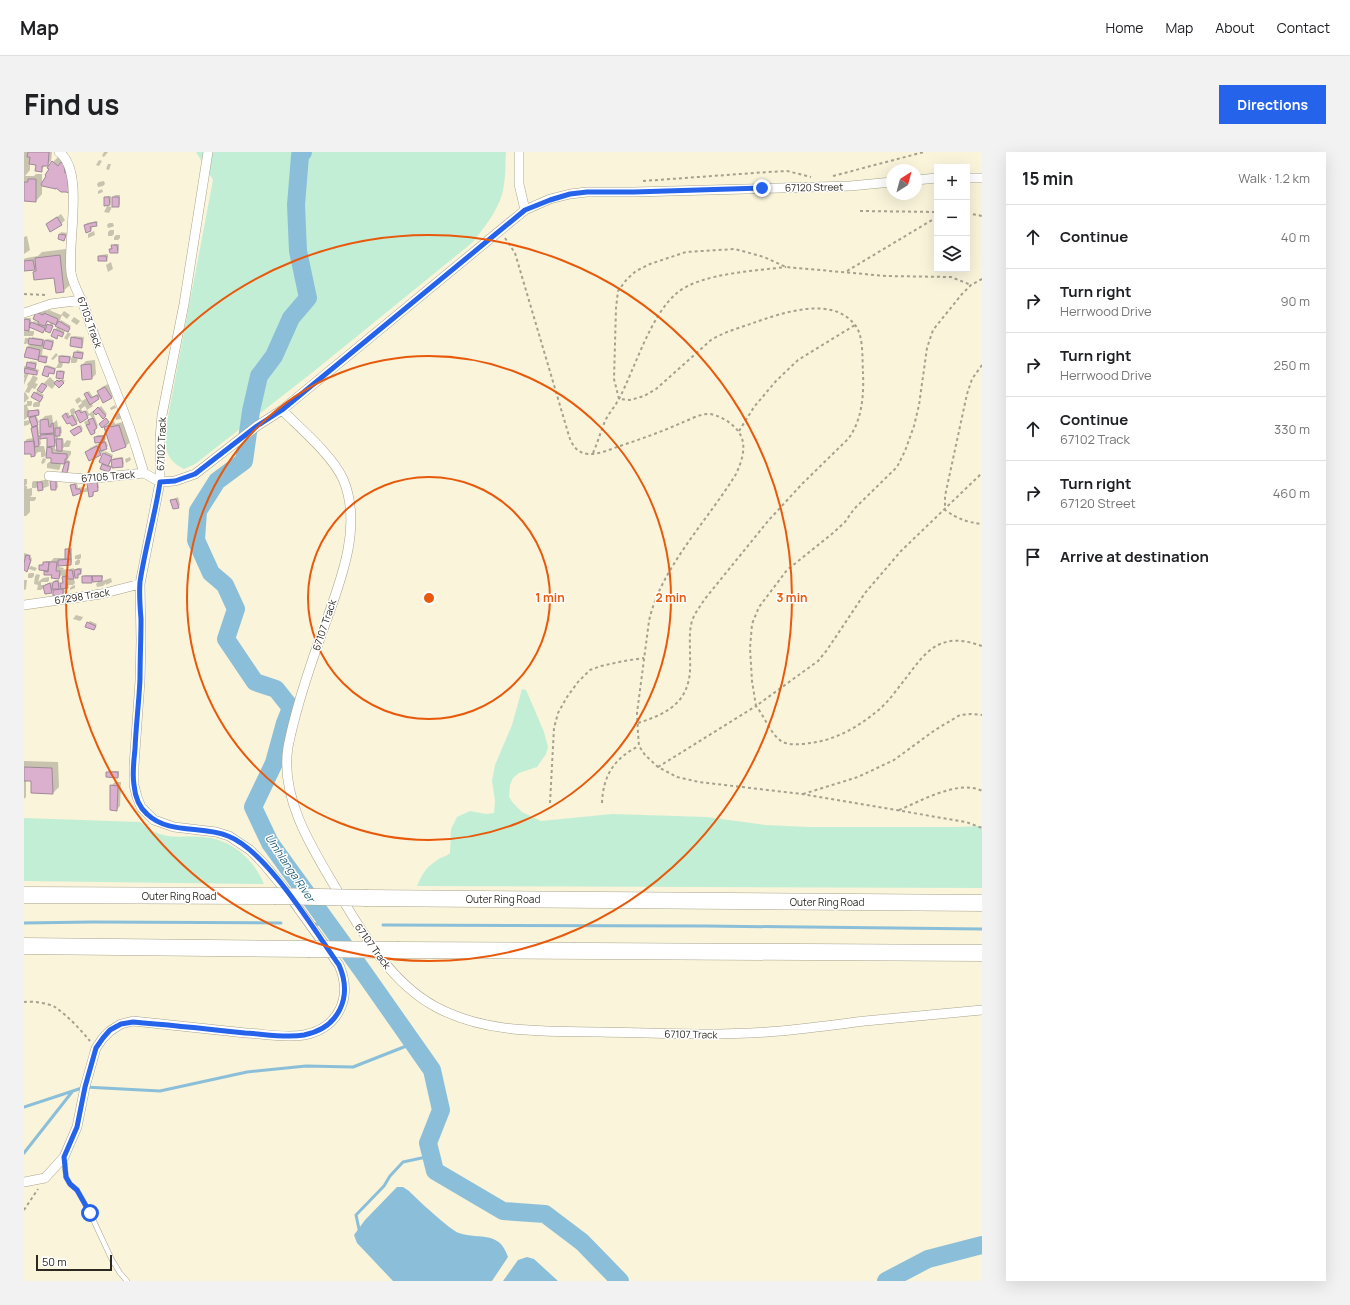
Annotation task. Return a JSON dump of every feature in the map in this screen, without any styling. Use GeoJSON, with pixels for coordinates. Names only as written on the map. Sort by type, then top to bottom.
{"type":"FeatureCollection","features":[{"type":"Feature","properties":{"kind":"highway","name":"Outer Ring Road"},"geometry":{"type":"LineString","coordinates":[[24,895],[278,891],[367,898],[982,903]]}},
{"type":"Feature","properties":{"kind":"highway"},"geometry":{"type":"LineString","coordinates":[[24,946],[399,950],[982,953]]}},
{"type":"Feature","properties":{"kind":"street","name":"67103 Track"},"geometry":{"type":"LineString","coordinates":[[59,152],[66,159],[73,180],[74,196],[70,255],[71,273],[126,418],[144,473]]}},
{"type":"Feature","properties":{"kind":"street","name":"67102 Track"},"geometry":{"type":"LineString","coordinates":[[96,1048],[110,1030],[121,1024],[133,1022],[255,1034],[304,1035],[316,1031],[332,1021],[344,999],[346,987],[343,973],[339,965],[313,927],[278,891],[263,863],[250,850],[229,836],[216,832],[174,827],[154,820],[141,807],[134,784],[140,668],[140,584],[160,482],[160,438],[162,414],[184,304],[208,152]]}},
{"type":"Feature","properties":{"kind":"street"},"geometry":{"type":"LineString","coordinates":[[518,152],[519,184],[525,210]]}},
{"type":"Feature","properties":{"kind":"street"},"geometry":{"type":"LineString","coordinates":[[922,179],[934,178]]}},
{"type":"Feature","properties":{"kind":"street"},"geometry":{"type":"LineString","coordinates":[[970,178],[982,178]]}},
{"type":"Feature","properties":{"kind":"street","name":"67120 Street"},"geometry":{"type":"LineString","coordinates":[[160,482],[175,481],[195,474],[257,426],[282,410],[525,210],[570,194],[587,192],[850,186],[886,183]]}},
{"type":"Feature","properties":{"kind":"street"},"geometry":{"type":"LineString","coordinates":[[24,313],[51,304],[82,300]]}},
{"type":"Feature","properties":{"kind":"street","name":"67107 Track"},"geometry":{"type":"LineString","coordinates":[[282,410],[339,471],[349,498],[351,522],[345,561],[307,675],[287,751],[287,772],[290,794],[298,818],[322,865],[358,926],[388,968],[402,981],[433,1006],[454,1015],[490,1026],[536,1031],[726,1034],[769,1032],[982,1010]]}},
{"type":"Feature","properties":{"kind":"street"},"geometry":{"type":"LineString","coordinates":[[144,473],[160,482]]}},
{"type":"Feature","properties":{"kind":"street","name":"67105 Track"},"geometry":{"type":"LineString","coordinates":[[49,476],[93,479],[144,473]]}},
{"type":"Feature","properties":{"kind":"street","name":"67298 Track"},"geometry":{"type":"LineString","coordinates":[[24,605],[101,594],[140,584]]}},
{"type":"Feature","properties":{"kind":"street"},"geometry":{"type":"LineString","coordinates":[[24,1182],[45,1178],[64,1157],[77,1127],[85,1087],[96,1048]]}},
{"type":"Feature","properties":{"kind":"lane"},"geometry":{"type":"LineString","coordinates":[[64,1157],[66,1177],[70,1184],[77,1190],[90,1213],[112,1260],[127,1281]]}},
{"type":"Feature","properties":{"kind":"path"},"geometry":{"type":"LineString","coordinates":[[830,177],[924,152]]}},
{"type":"Feature","properties":{"kind":"path"},"geometry":{"type":"LineString","coordinates":[[643,181],[787,171],[816,179]]}},
{"type":"Feature","properties":{"kind":"path"},"geometry":{"type":"LineString","coordinates":[[860,211],[934,212]]}},
{"type":"Feature","properties":{"kind":"path"},"geometry":{"type":"LineString","coordinates":[[970,214],[982,216]]}},
{"type":"Feature","properties":{"kind":"path"},"geometry":{"type":"LineString","coordinates":[[846,271],[934,219]]}},
{"type":"Feature","properties":{"kind":"path"},"geometry":{"type":"LineString","coordinates":[[500,230],[515,253],[572,444],[582,452],[588,454],[603,452],[651,436],[701,415],[710,414],[729,421],[738,431],[744,444],[741,463],[730,485],[672,566],[652,606],[637,713],[639,746],[645,756],[658,767],[677,777],[699,782],[802,794],[966,822],[982,828]]}},
{"type":"Feature","properties":{"kind":"path"},"geometry":{"type":"LineString","coordinates":[[619,399],[614,379],[616,308],[618,291],[627,279],[636,271],[650,264],[686,252],[735,249],[764,257],[786,267]]}},
{"type":"Feature","properties":{"kind":"path"},"geometry":{"type":"LineString","coordinates":[[593,453],[606,419],[619,399],[656,320],[665,306],[678,292],[697,283],[724,274],[786,267],[846,271],[886,276],[951,277],[971,285]]}},
{"type":"Feature","properties":{"kind":"path"},"geometry":{"type":"LineString","coordinates":[[982,279],[971,285],[954,303],[933,330],[926,348],[920,405],[905,451],[897,467],[854,510],[845,522],[787,570],[759,607],[752,624],[750,648],[752,681],[756,706],[775,734],[784,742],[796,744],[821,741],[842,734],[877,712],[887,702],[922,657],[932,648],[943,643],[954,641],[968,642],[982,646]]}},
{"type":"Feature","properties":{"kind":"path"},"geometry":{"type":"LineString","coordinates":[[619,399],[630,400],[644,396],[656,389],[711,340],[721,334],[787,312],[818,308],[840,312],[846,316],[858,330],[862,346],[863,392],[854,431],[768,521],[704,600],[692,620],[690,631],[690,672],[684,695],[678,703],[669,710],[654,718],[638,723]]}},
{"type":"Feature","properties":{"kind":"path"},"geometry":{"type":"LineString","coordinates":[[738,431],[754,407],[776,381],[798,360],[855,325]]}},
{"type":"Feature","properties":{"kind":"path"},"geometry":{"type":"LineString","coordinates":[[945,510],[945,496],[967,394],[972,379],[982,365]]}},
{"type":"Feature","properties":{"kind":"path"},"geometry":{"type":"LineString","coordinates":[[658,767],[756,706],[818,661],[865,593],[901,551],[982,473]]}},
{"type":"Feature","properties":{"kind":"path"},"geometry":{"type":"LineString","coordinates":[[945,510],[968,522],[982,524]]}},
{"type":"Feature","properties":{"kind":"path"},"geometry":{"type":"LineString","coordinates":[[550,803],[554,728],[558,713],[567,697],[578,682],[590,670],[601,666],[644,658]]}},
{"type":"Feature","properties":{"kind":"path"},"geometry":{"type":"LineString","coordinates":[[802,794],[858,777],[894,760],[960,715],[982,715]]}},
{"type":"Feature","properties":{"kind":"path"},"geometry":{"type":"LineString","coordinates":[[602,804],[603,789],[606,778],[614,765],[622,757],[639,746]]}},
{"type":"Feature","properties":{"kind":"path"},"geometry":{"type":"LineString","coordinates":[[898,811],[934,795],[952,789],[967,787],[982,791]]}},
{"type":"Feature","properties":{"kind":"path"},"geometry":{"type":"LineString","coordinates":[[24,1002],[31,1001],[54,1006],[81,1030],[96,1048]]}},
{"type":"Feature","properties":{"kind":"path"},"geometry":{"type":"LineString","coordinates":[[24,1210],[45,1178]]}},
{"type":"Feature","properties":{"kind":"green space"},"geometry":{"type":"Polygon","coordinates":[[[196,152],[506,152],[503,192],[493,215],[473,242],[313,372],[195,464],[184,469],[177,465],[169,457],[166,446],[166,427],[213,180],[196,152]]]}},
{"type":"Feature","properties":{"kind":"green space"},"geometry":{"type":"Polygon","coordinates":[[[522,689],[526,690],[544,732],[548,747],[546,754],[537,767],[519,773],[513,778],[510,785],[509,797],[522,812],[541,821],[612,814],[707,817],[765,825],[809,827],[982,826],[982,888],[417,886],[422,875],[429,866],[450,853],[451,829],[457,817],[470,811],[486,814],[494,813],[495,801],[492,781],[495,765],[512,725],[522,689]]]}},
{"type":"Feature","properties":{"kind":"green space"},"geometry":{"type":"Polygon","coordinates":[[[24,818],[140,822],[148,828],[163,835],[178,837],[204,837],[214,839],[232,846],[248,858],[264,884],[24,881],[24,818]]]}},
{"type":"Feature","properties":{"kind":"water"},"geometry":{"type":"Polygon","coordinates":[[[397,1187],[403,1187],[409,1191],[455,1231],[467,1235],[494,1239],[500,1243],[508,1257],[492,1281],[393,1281],[357,1243],[354,1235],[365,1220],[397,1187]]]}},
{"type":"Feature","properties":{"kind":"water"},"geometry":{"type":"Polygon","coordinates":[[[527,1257],[534,1259],[558,1281],[503,1281],[518,1260],[527,1257]]]}},
{"type":"Feature","properties":{"kind":"building"},"geometry":{"type":"Polygon","coordinates":[[[28,152],[49,152],[48,166],[42,166],[42,172],[35,171],[36,165],[29,164],[30,157],[27,157],[28,152]]]}},
{"type":"Feature","properties":{"kind":"building"},"geometry":{"type":"Polygon","coordinates":[[[52,161],[58,166],[61,162],[65,165],[69,193],[61,192],[56,188],[42,186],[41,184],[49,169],[47,168],[52,161]]]}},
{"type":"Feature","properties":{"kind":"building"},"geometry":{"type":"Polygon","coordinates":[[[28,179],[36,179],[36,202],[24,201],[24,182],[28,182],[28,179]]]}},
{"type":"Feature","properties":{"kind":"building"},"geometry":{"type":"Polygon","coordinates":[[[104,197],[109,197],[110,205],[104,206],[104,197]]]}},
{"type":"Feature","properties":{"kind":"building"},"geometry":{"type":"Polygon","coordinates":[[[112,197],[119,197],[119,207],[112,207],[112,197]]]}},
{"type":"Feature","properties":{"kind":"building"},"geometry":{"type":"Polygon","coordinates":[[[57,217],[62,225],[50,232],[46,224],[57,217]]]}},
{"type":"Feature","properties":{"kind":"building"},"geometry":{"type":"Polygon","coordinates":[[[96,222],[97,226],[90,227],[91,231],[86,233],[84,225],[96,222]]]}},
{"type":"Feature","properties":{"kind":"building"},"geometry":{"type":"Polygon","coordinates":[[[59,234],[66,235],[64,241],[58,239],[59,234]]]}},
{"type":"Feature","properties":{"kind":"building"},"geometry":{"type":"Polygon","coordinates":[[[111,245],[117,245],[118,253],[110,253],[109,249],[112,249],[111,245]]]}},
{"type":"Feature","properties":{"kind":"building"},"geometry":{"type":"Polygon","coordinates":[[[60,255],[64,292],[56,293],[54,278],[34,280],[33,272],[36,271],[35,258],[60,255]]]}},
{"type":"Feature","properties":{"kind":"building"},"geometry":{"type":"Polygon","coordinates":[[[98,256],[106,256],[107,261],[98,261],[98,256]]]}},
{"type":"Feature","properties":{"kind":"building"},"geometry":{"type":"Polygon","coordinates":[[[33,260],[35,270],[24,271],[24,261],[33,260]]]}},
{"type":"Feature","properties":{"kind":"building"},"geometry":{"type":"Polygon","coordinates":[[[36,312],[43,315],[44,313],[58,319],[56,325],[47,321],[45,326],[38,324],[39,322],[33,319],[36,312]]]}},
{"type":"Feature","properties":{"kind":"building"},"geometry":{"type":"Polygon","coordinates":[[[24,319],[30,320],[29,331],[24,330],[24,319]]]}},
{"type":"Feature","properties":{"kind":"building"},"geometry":{"type":"Polygon","coordinates":[[[59,321],[70,328],[68,332],[55,326],[59,321]]]}},
{"type":"Feature","properties":{"kind":"building"},"geometry":{"type":"Polygon","coordinates":[[[31,322],[45,328],[43,333],[29,327],[31,322]]]}},
{"type":"Feature","properties":{"kind":"building"},"geometry":{"type":"Polygon","coordinates":[[[47,324],[53,326],[50,333],[45,331],[47,324]]]}},
{"type":"Feature","properties":{"kind":"building"},"geometry":{"type":"Polygon","coordinates":[[[54,329],[64,333],[62,337],[58,335],[57,339],[51,336],[54,329]]]}},
{"type":"Feature","properties":{"kind":"building"},"geometry":{"type":"Polygon","coordinates":[[[71,337],[82,339],[82,348],[70,346],[71,337]]]}},
{"type":"Feature","properties":{"kind":"building"},"geometry":{"type":"Polygon","coordinates":[[[29,338],[43,340],[42,346],[28,344],[29,338]]]}},
{"type":"Feature","properties":{"kind":"building"},"geometry":{"type":"Polygon","coordinates":[[[45,340],[53,342],[51,350],[43,348],[45,340]]]}},
{"type":"Feature","properties":{"kind":"building"},"geometry":{"type":"Polygon","coordinates":[[[27,347],[40,350],[38,360],[24,357],[27,347]]]}},
{"type":"Feature","properties":{"kind":"building"},"geometry":{"type":"Polygon","coordinates":[[[74,352],[83,353],[82,359],[73,357],[74,352]]]}},
{"type":"Feature","properties":{"kind":"building"},"geometry":{"type":"Polygon","coordinates":[[[39,356],[47,357],[46,363],[38,361],[39,356]]]}},
{"type":"Feature","properties":{"kind":"building"},"geometry":{"type":"Polygon","coordinates":[[[59,356],[70,357],[69,363],[59,362],[59,356]]]}},
{"type":"Feature","properties":{"kind":"building"},"geometry":{"type":"Polygon","coordinates":[[[27,362],[36,364],[35,369],[26,367],[27,362]]]}},
{"type":"Feature","properties":{"kind":"building"},"geometry":{"type":"Polygon","coordinates":[[[91,364],[92,379],[82,380],[81,365],[91,364]]]}},
{"type":"Feature","properties":{"kind":"building"},"geometry":{"type":"Polygon","coordinates":[[[45,366],[55,369],[54,374],[49,373],[48,377],[42,375],[45,366]]]}},
{"type":"Feature","properties":{"kind":"building"},"geometry":{"type":"Polygon","coordinates":[[[25,368],[37,371],[37,375],[24,373],[25,368]]]}},
{"type":"Feature","properties":{"kind":"building"},"geometry":{"type":"Polygon","coordinates":[[[57,371],[64,372],[63,379],[56,378],[57,371]]]}},
{"type":"Feature","properties":{"kind":"building"},"geometry":{"type":"Polygon","coordinates":[[[57,380],[59,382],[61,380],[64,383],[59,388],[54,383],[57,380]]]}},
{"type":"Feature","properties":{"kind":"building"},"geometry":{"type":"Polygon","coordinates":[[[42,383],[47,386],[42,393],[37,390],[42,383]]]}},
{"type":"Feature","properties":{"kind":"building"},"geometry":{"type":"Polygon","coordinates":[[[105,387],[112,398],[103,403],[97,391],[105,387]]]}},
{"type":"Feature","properties":{"kind":"building"},"geometry":{"type":"Polygon","coordinates":[[[34,392],[43,397],[40,402],[31,397],[34,392]]]}},
{"type":"Feature","properties":{"kind":"building"},"geometry":{"type":"Polygon","coordinates":[[[87,392],[91,398],[97,395],[99,399],[90,405],[84,394],[87,392]]]}},
{"type":"Feature","properties":{"kind":"building"},"geometry":{"type":"Polygon","coordinates":[[[98,407],[106,416],[103,419],[98,413],[96,415],[93,412],[98,407]]]}},
{"type":"Feature","properties":{"kind":"building"},"geometry":{"type":"Polygon","coordinates":[[[38,410],[39,415],[28,417],[28,411],[38,410]]]}},
{"type":"Feature","properties":{"kind":"building"},"geometry":{"type":"Polygon","coordinates":[[[79,410],[81,413],[85,411],[88,418],[80,423],[75,412],[79,410]]]}},
{"type":"Feature","properties":{"kind":"building"},"geometry":{"type":"Polygon","coordinates":[[[66,413],[68,418],[72,415],[77,424],[72,426],[70,423],[67,424],[62,416],[66,413]]]}},
{"type":"Feature","properties":{"kind":"building"},"geometry":{"type":"Polygon","coordinates":[[[35,416],[38,425],[32,427],[29,418],[35,416]]]}},
{"type":"Feature","properties":{"kind":"building"},"geometry":{"type":"Polygon","coordinates":[[[93,418],[97,428],[94,430],[95,433],[91,435],[86,425],[90,424],[88,420],[93,418]]]}},
{"type":"Feature","properties":{"kind":"building"},"geometry":{"type":"Polygon","coordinates":[[[106,418],[109,422],[102,428],[99,424],[106,418]]]}},
{"type":"Feature","properties":{"kind":"building"},"geometry":{"type":"Polygon","coordinates":[[[48,419],[49,427],[51,427],[51,424],[53,423],[54,433],[40,434],[40,420],[48,419]]]}},
{"type":"Feature","properties":{"kind":"building"},"geometry":{"type":"Polygon","coordinates":[[[110,425],[111,427],[119,425],[126,447],[112,452],[104,427],[110,425]]]}},
{"type":"Feature","properties":{"kind":"building"},"geometry":{"type":"Polygon","coordinates":[[[37,426],[39,446],[35,447],[31,428],[37,426]]]}},
{"type":"Feature","properties":{"kind":"building"},"geometry":{"type":"Polygon","coordinates":[[[79,426],[82,431],[74,436],[70,431],[79,426]]]}},
{"type":"Feature","properties":{"kind":"building"},"geometry":{"type":"Polygon","coordinates":[[[55,428],[60,428],[60,436],[55,436],[55,428]]]}},
{"type":"Feature","properties":{"kind":"building"},"geometry":{"type":"Polygon","coordinates":[[[54,434],[55,446],[47,447],[47,438],[40,439],[40,435],[54,434]]]}},
{"type":"Feature","properties":{"kind":"building"},"geometry":{"type":"Polygon","coordinates":[[[104,436],[104,442],[95,443],[94,437],[104,436]]]}},
{"type":"Feature","properties":{"kind":"building"},"geometry":{"type":"Polygon","coordinates":[[[56,439],[62,439],[62,451],[57,451],[56,439]]]}},
{"type":"Feature","properties":{"kind":"building"},"geometry":{"type":"Polygon","coordinates":[[[34,441],[35,456],[31,457],[31,454],[24,454],[24,442],[34,441]]]}},
{"type":"Feature","properties":{"kind":"building"},"geometry":{"type":"Polygon","coordinates":[[[105,442],[107,449],[101,451],[99,444],[105,442]]]}},
{"type":"Feature","properties":{"kind":"building"},"geometry":{"type":"Polygon","coordinates":[[[97,446],[101,455],[89,461],[85,452],[97,446]]]}},
{"type":"Feature","properties":{"kind":"building"},"geometry":{"type":"Polygon","coordinates":[[[47,447],[52,448],[52,453],[67,454],[65,464],[51,463],[51,458],[46,458],[47,447]]]}},
{"type":"Feature","properties":{"kind":"building"},"geometry":{"type":"Polygon","coordinates":[[[103,453],[112,457],[108,466],[99,462],[103,453]]]}},
{"type":"Feature","properties":{"kind":"building"},"geometry":{"type":"Polygon","coordinates":[[[122,458],[123,467],[112,468],[111,460],[122,458]]]}},
{"type":"Feature","properties":{"kind":"building"},"geometry":{"type":"Polygon","coordinates":[[[65,462],[69,462],[67,473],[62,472],[65,462]]]}},
{"type":"Feature","properties":{"kind":"building"},"geometry":{"type":"Polygon","coordinates":[[[102,464],[111,467],[109,472],[100,469],[102,464]]]}},
{"type":"Feature","properties":{"kind":"building"},"geometry":{"type":"Polygon","coordinates":[[[56,480],[56,490],[51,490],[50,481],[56,480]]]}},
{"type":"Feature","properties":{"kind":"building"},"geometry":{"type":"Polygon","coordinates":[[[37,482],[42,482],[43,490],[38,491],[37,482]]]}},
{"type":"Feature","properties":{"kind":"building"},"geometry":{"type":"Polygon","coordinates":[[[97,482],[98,491],[93,492],[93,496],[89,497],[87,483],[97,482]]]}},
{"type":"Feature","properties":{"kind":"building"},"geometry":{"type":"Polygon","coordinates":[[[75,484],[76,489],[80,489],[81,493],[73,496],[70,485],[75,484]]]}},
{"type":"Feature","properties":{"kind":"building"},"geometry":{"type":"Polygon","coordinates":[[[176,499],[179,508],[173,509],[170,500],[176,499]]]}},
{"type":"Feature","properties":{"kind":"building"},"geometry":{"type":"Polygon","coordinates":[[[65,549],[70,549],[71,559],[65,559],[65,549]]]}},
{"type":"Feature","properties":{"kind":"building"},"geometry":{"type":"Polygon","coordinates":[[[26,555],[30,556],[29,559],[31,560],[27,572],[24,570],[26,555]]]}},
{"type":"Feature","properties":{"kind":"building"},"geometry":{"type":"Polygon","coordinates":[[[71,559],[71,565],[58,566],[58,560],[71,559]]]}},
{"type":"Feature","properties":{"kind":"building"},"geometry":{"type":"Polygon","coordinates":[[[43,562],[49,562],[48,571],[39,570],[39,565],[43,565],[43,562]]]}},
{"type":"Feature","properties":{"kind":"building"},"geometry":{"type":"Polygon","coordinates":[[[49,562],[57,562],[56,571],[60,571],[59,579],[51,578],[52,575],[44,575],[44,571],[48,572],[49,562]]]}},
{"type":"Feature","properties":{"kind":"building"},"geometry":{"type":"Polygon","coordinates":[[[80,569],[81,574],[78,574],[78,578],[75,578],[74,570],[80,569]]]}},
{"type":"Feature","properties":{"kind":"building"},"geometry":{"type":"Polygon","coordinates":[[[67,570],[72,570],[74,579],[68,579],[67,570]]]}},
{"type":"Feature","properties":{"kind":"building"},"geometry":{"type":"Polygon","coordinates":[[[66,576],[68,588],[61,589],[60,583],[63,583],[62,577],[66,576]]]}},
{"type":"Feature","properties":{"kind":"building"},"geometry":{"type":"Polygon","coordinates":[[[82,576],[92,576],[92,583],[82,583],[82,576]]]}},
{"type":"Feature","properties":{"kind":"building"},"geometry":{"type":"Polygon","coordinates":[[[92,576],[102,576],[102,581],[93,582],[92,576]]]}},
{"type":"Feature","properties":{"kind":"building"},"geometry":{"type":"Polygon","coordinates":[[[58,581],[59,589],[52,589],[53,582],[58,581]]]}},
{"type":"Feature","properties":{"kind":"building"},"geometry":{"type":"Polygon","coordinates":[[[50,583],[52,593],[45,594],[43,586],[50,583]]]}},
{"type":"Feature","properties":{"kind":"building"},"geometry":{"type":"Polygon","coordinates":[[[63,589],[63,595],[53,596],[53,590],[63,589]]]}},
{"type":"Feature","properties":{"kind":"building"},"geometry":{"type":"Polygon","coordinates":[[[87,622],[96,626],[94,630],[85,627],[87,622]]]}},
{"type":"Feature","properties":{"kind":"building"},"geometry":{"type":"Polygon","coordinates":[[[24,767],[52,768],[53,794],[31,793],[31,781],[24,781],[24,767]]]}},
{"type":"Feature","properties":{"kind":"building"},"geometry":{"type":"Polygon","coordinates":[[[106,772],[118,772],[118,778],[106,777],[106,772]]]}},
{"type":"Feature","properties":{"kind":"building"},"geometry":{"type":"Polygon","coordinates":[[[110,785],[118,786],[117,811],[110,810],[110,785]]]}},
{"type":"Feature","properties":{"kind":"waterway"},"geometry":{"type":"LineString","coordinates":[[293,152],[300,156]]}},
{"type":"Feature","properties":{"kind":"waterway","name":"Umhlanga River"},"geometry":{"type":"LineString","coordinates":[[303,152],[300,156],[296,205],[298,251],[308,298],[291,318],[274,356],[259,376],[251,411],[244,461],[217,481],[198,511],[196,540],[211,573],[225,585],[236,609],[226,639],[255,682],[276,689],[291,708],[285,723],[274,763],[253,807],[270,843],[432,1070],[441,1110],[428,1143],[435,1171],[503,1211],[545,1214],[582,1242],[620,1281]]}},
{"type":"Feature","properties":{"kind":"waterway"},"geometry":{"type":"LineString","coordinates":[[24,923],[281,923]]}},
{"type":"Feature","properties":{"kind":"waterway"},"geometry":{"type":"LineString","coordinates":[[316,924],[330,925]]}},
{"type":"Feature","properties":{"kind":"waterway"},"geometry":{"type":"LineString","coordinates":[[383,925],[982,929]]}},
{"type":"Feature","properties":{"kind":"waterway"},"geometry":{"type":"LineString","coordinates":[[24,1107],[85,1087],[160,1091],[247,1072],[306,1066],[353,1067],[414,1043]]}},
{"type":"Feature","properties":{"kind":"waterway"},"geometry":{"type":"LineString","coordinates":[[24,1153],[72,1092]]}},
{"type":"Feature","properties":{"kind":"waterway"},"geometry":{"type":"LineString","coordinates":[[359,1229],[356,1215],[384,1186],[390,1176],[403,1162],[431,1156]]}},
{"type":"Feature","properties":{"kind":"waterway","name":"Umhlanga River"},"geometry":{"type":"LineString","coordinates":[[886,1281],[928,1259],[982,1245]]}},
{"type":"Feature","properties":{"kind":"route"},"geometry":{"type":"LineString","coordinates":[[90,1213],[77,1190],[70,1184],[66,1177],[64,1157],[77,1127],[85,1087],[96,1048],[110,1030],[121,1024],[133,1022],[210,1030],[304,1035],[316,1031],[332,1021],[344,999],[346,987],[343,973],[339,965],[313,927],[283,887],[250,850],[229,836],[216,832],[174,827],[162,824],[147,814],[141,807],[137,797],[134,784],[134,766],[140,681],[140,584],[160,482],[175,481],[195,474],[257,426],[282,410],[525,210],[570,194],[587,192],[762,188]]}}]}
